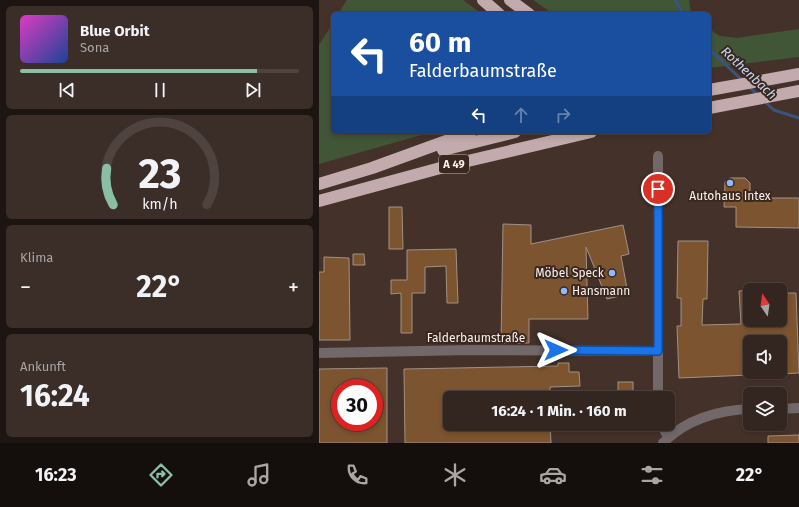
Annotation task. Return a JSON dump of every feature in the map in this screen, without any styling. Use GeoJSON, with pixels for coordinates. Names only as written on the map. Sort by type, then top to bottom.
{"type":"FeatureCollection","features":[{"type":"Feature","properties":{"kind":"highway"},"geometry":{"type":"LineString","coordinates":[[483,0],[497,12]]}},
{"type":"Feature","properties":{"kind":"highway"},"geometry":{"type":"LineString","coordinates":[[510,0],[526,12]]}},
{"type":"Feature","properties":{"kind":"highway"},"geometry":{"type":"LineString","coordinates":[[711,82],[735,83],[799,74]]}},
{"type":"Feature","properties":{"kind":"highway"},"geometry":{"type":"LineString","coordinates":[[711,89],[735,83]]}},
{"type":"Feature","properties":{"kind":"highway"},"geometry":{"type":"LineString","coordinates":[[711,108],[799,92]]}},
{"type":"Feature","properties":{"kind":"highway"},"geometry":{"type":"LineString","coordinates":[[371,168],[465,134]]}},
{"type":"Feature","properties":{"kind":"highway","name":"A 49"},"geometry":{"type":"LineString","coordinates":[[319,184],[371,168],[507,134]]}},
{"type":"Feature","properties":{"kind":"highway","name":"A 49"},"geometry":{"type":"LineString","coordinates":[[319,201],[455,164],[582,134]]}},
{"type":"Feature","properties":{"kind":"street"},"geometry":{"type":"LineString","coordinates":[[658,156],[658,391]]}},
{"type":"Feature","properties":{"kind":"street","name":"Falderbaumstraße"},"geometry":{"type":"LineString","coordinates":[[319,352],[470,350],[658,351]]}},
{"type":"Feature","properties":{"kind":"street"},"geometry":{"type":"LineString","coordinates":[[787,408],[799,408]]}},
{"type":"Feature","properties":{"kind":"street"},"geometry":{"type":"LineString","coordinates":[[665,440],[685,425],[702,418],[721,413],[743,411]]}},
{"type":"Feature","properties":{"kind":"green space"},"geometry":{"type":"Polygon","coordinates":[[[347,0],[463,0],[479,12],[339,12],[347,0]]]}},
{"type":"Feature","properties":{"kind":"green space"},"geometry":{"type":"Polygon","coordinates":[[[533,0],[689,0],[691,12],[550,12],[533,0]]]}},
{"type":"Feature","properties":{"kind":"green space"},"geometry":{"type":"Polygon","coordinates":[[[331,26],[331,134],[425,134],[319,164],[319,45],[331,26]]]}},
{"type":"Feature","properties":{"kind":"green space"},"geometry":{"type":"Polygon","coordinates":[[[799,29],[799,57],[711,68],[711,30],[720,36],[737,38],[799,29]]]}},
{"type":"Feature","properties":{"kind":"building"},"geometry":{"type":"Polygon","coordinates":[[[730,178],[745,178],[750,183],[750,198],[799,198],[799,228],[736,227],[736,207],[724,207],[725,182],[730,178]]]}},
{"type":"Feature","properties":{"kind":"building"},"geometry":{"type":"Polygon","coordinates":[[[389,207],[402,207],[403,249],[389,249],[389,207]]]}},
{"type":"Feature","properties":{"kind":"building"},"geometry":{"type":"Polygon","coordinates":[[[503,224],[531,225],[531,244],[623,225],[629,254],[621,256],[628,294],[607,299],[586,247],[588,319],[529,319],[529,343],[501,343],[503,224]]]}},
{"type":"Feature","properties":{"kind":"building"},"geometry":{"type":"Polygon","coordinates":[[[678,241],[708,241],[707,299],[703,299],[702,325],[741,324],[739,291],[743,291],[743,327],[787,327],[787,293],[796,293],[799,373],[787,374],[787,335],[743,335],[743,375],[679,378],[677,326],[681,326],[681,298],[677,298],[678,241]]]}},
{"type":"Feature","properties":{"kind":"building"},"geometry":{"type":"Polygon","coordinates":[[[456,249],[458,303],[447,303],[446,266],[425,267],[425,293],[412,293],[412,333],[401,333],[401,293],[391,294],[391,280],[407,280],[407,250],[456,249]]]}},
{"type":"Feature","properties":{"kind":"building"},"geometry":{"type":"Polygon","coordinates":[[[353,254],[364,254],[365,265],[353,265],[353,254]]]}},
{"type":"Feature","properties":{"kind":"building"},"geometry":{"type":"Polygon","coordinates":[[[324,257],[349,258],[350,340],[319,340],[319,272],[324,272],[324,257]]]}},
{"type":"Feature","properties":{"kind":"building"},"geometry":{"type":"Polygon","coordinates":[[[558,363],[569,363],[569,372],[579,372],[580,386],[550,387],[550,391],[443,391],[443,431],[550,431],[551,443],[405,443],[404,369],[558,366],[558,363]]]}},
{"type":"Feature","properties":{"kind":"building"},"geometry":{"type":"Polygon","coordinates":[[[387,368],[387,443],[319,443],[319,369],[387,368]]]}},
{"type":"Feature","properties":{"kind":"building"},"geometry":{"type":"Polygon","coordinates":[[[618,382],[633,382],[633,391],[618,391],[618,382]]]}},
{"type":"Feature","properties":{"kind":"building"},"geometry":{"type":"Polygon","coordinates":[[[799,435],[799,443],[768,443],[768,436],[799,435]]]}},
{"type":"Feature","properties":{"kind":"waterway","name":"Rothenbach"},"geometry":{"type":"LineString","coordinates":[[675,0],[683,12]]}},
{"type":"Feature","properties":{"kind":"waterway","name":"Rothenbach"},"geometry":{"type":"LineString","coordinates":[[711,51],[742,80]]}},
{"type":"Feature","properties":{"kind":"waterway","name":"Rothenbach"},"geometry":{"type":"LineString","coordinates":[[749,87],[758,95]]}},
{"type":"Feature","properties":{"kind":"waterway","name":"Rothenbach"},"geometry":{"type":"LineString","coordinates":[[764,101],[774,110],[799,118]]}},
{"type":"Feature","properties":{"kind":"place","name":"Autohaus Intex"},"geometry":{"type":"Point","coordinates":[730,183]}},
{"type":"Feature","properties":{"kind":"place","name":"Möbel Speck"},"geometry":{"type":"Point","coordinates":[612,273]}},
{"type":"Feature","properties":{"kind":"place","name":"Hansmann"},"geometry":{"type":"Point","coordinates":[564,291]}},
{"type":"Feature","properties":{"kind":"route"},"geometry":{"type":"LineString","coordinates":[[556,350],[658,351],[658,189]]}}]}
